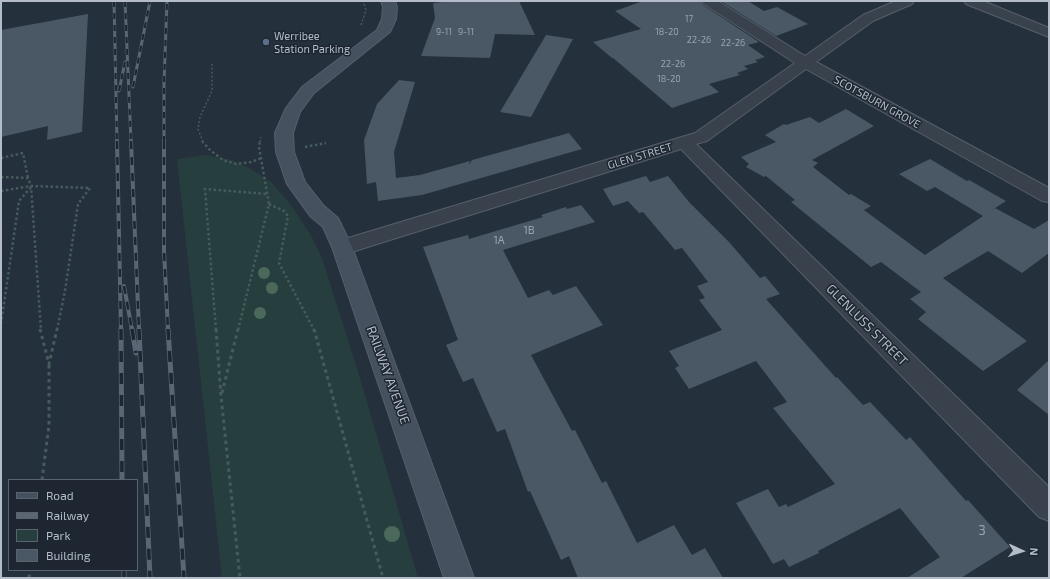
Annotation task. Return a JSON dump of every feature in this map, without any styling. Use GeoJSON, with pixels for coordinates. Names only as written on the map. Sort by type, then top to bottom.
{"type":"FeatureCollection","features":[{"type":"Feature","properties":{"kind":"street","name":"RAILWAY AVENUE"},"geometry":{"type":"LineString","coordinates":[[388,1],[390,7],[389,19],[383,32],[308,90],[292,112],[284,133],[285,152],[296,184],[317,211],[331,223],[342,247],[459,578]]}},
{"type":"Feature","properties":{"kind":"street","name":"SCOTSBURN GROVE"},"geometry":{"type":"LineString","coordinates":[[709,1],[806,63],[1049,196]]}},
{"type":"Feature","properties":{"kind":"street","name":"GLEN STREET"},"geometry":{"type":"LineString","coordinates":[[342,247],[701,137],[868,18],[907,1]]}},
{"type":"Feature","properties":{"kind":"street"},"geometry":{"type":"LineString","coordinates":[[971,1],[1049,33]]}},
{"type":"Feature","properties":{"kind":"street","name":"GLENLUSS STREET"},"geometry":{"type":"LineString","coordinates":[[685,143],[1049,507]]}},
{"type":"Feature","properties":{"kind":"path"},"geometry":{"type":"LineString","coordinates":[[212,63],[212,91],[200,117],[198,129],[201,139],[210,150],[223,160],[236,164],[251,162],[285,152],[326,143]]}},
{"type":"Feature","properties":{"kind":"path"},"geometry":{"type":"LineString","coordinates":[[1,158],[23,153],[31,186],[40,327],[49,364]]}},
{"type":"Feature","properties":{"kind":"path"},"geometry":{"type":"LineString","coordinates":[[1,177],[28,178]]}},
{"type":"Feature","properties":{"kind":"path"},"geometry":{"type":"LineString","coordinates":[[1,324],[19,201],[31,186]]}},
{"type":"Feature","properties":{"kind":"path"},"geometry":{"type":"LineString","coordinates":[[1,191],[31,186],[90,188],[78,204],[65,290],[49,364],[49,425],[42,479]]}},
{"type":"Feature","properties":{"kind":"path"},"geometry":{"type":"LineString","coordinates":[[221,396],[269,204],[267,194],[205,189],[221,396],[240,578]]}},
{"type":"Feature","properties":{"kind":"path"},"geometry":{"type":"LineString","coordinates":[[269,204],[284,210],[288,216],[279,263],[316,333],[383,578]]}},
{"type":"Feature","properties":{"kind":"green space"},"geometry":{"type":"Polygon","coordinates":[[[206,155],[232,160],[251,169],[271,182],[288,201],[311,235],[323,261],[361,381],[418,578],[222,578],[177,159],[206,155]]]}},
{"type":"Feature","properties":{"kind":"building"},"geometry":{"type":"Polygon","coordinates":[[[452,1],[519,1],[535,35],[495,34],[490,58],[421,56],[435,18],[433,3],[452,1]]]}},
{"type":"Feature","properties":{"kind":"building"},"geometry":{"type":"Polygon","coordinates":[[[643,1],[701,1],[703,5],[759,42],[748,45],[765,57],[755,60],[758,62],[744,66],[748,69],[737,73],[740,75],[709,84],[719,92],[672,108],[593,42],[641,29],[615,11],[643,1]]]}},
{"type":"Feature","properties":{"kind":"building"},"geometry":{"type":"Polygon","coordinates":[[[721,1],[748,1],[764,11],[777,7],[808,24],[776,36],[721,1]]]}},
{"type":"Feature","properties":{"kind":"building"},"geometry":{"type":"Polygon","coordinates":[[[88,14],[82,132],[47,140],[48,126],[1,137],[1,30],[88,14]]]}},
{"type":"Feature","properties":{"kind":"building"},"geometry":{"type":"Polygon","coordinates":[[[546,35],[573,39],[531,117],[500,112],[546,35]]]}},
{"type":"Feature","properties":{"kind":"building"},"geometry":{"type":"Polygon","coordinates":[[[399,80],[415,82],[394,152],[396,178],[420,175],[470,161],[469,165],[472,160],[569,133],[582,149],[422,195],[378,201],[376,182],[367,184],[364,140],[377,104],[399,80]]]}},
{"type":"Feature","properties":{"kind":"building"},"geometry":{"type":"Polygon","coordinates":[[[846,109],[874,126],[812,160],[818,163],[813,167],[849,195],[851,194],[871,206],[864,210],[925,255],[995,208],[1034,229],[1049,220],[1049,253],[1022,273],[988,251],[943,278],[1027,341],[983,371],[918,319],[926,312],[910,299],[921,292],[881,262],[871,267],[791,202],[795,200],[766,176],[764,177],[746,167],[749,164],[741,157],[776,142],[765,135],[784,124],[786,125],[810,117],[819,123],[846,109]]]}},
{"type":"Feature","properties":{"kind":"building"},"geometry":{"type":"Polygon","coordinates":[[[930,159],[967,181],[969,180],[1006,201],[983,216],[935,187],[927,191],[899,174],[930,159]]]}},
{"type":"Feature","properties":{"kind":"building"},"geometry":{"type":"Polygon","coordinates":[[[646,176],[650,182],[668,176],[689,202],[729,242],[760,278],[765,276],[780,294],[766,299],[836,378],[837,377],[863,405],[870,402],[906,440],[910,437],[966,501],[968,500],[1010,547],[961,578],[907,578],[940,557],[900,508],[818,551],[819,553],[789,567],[784,559],[773,564],[736,503],[768,489],[779,507],[786,504],[788,507],[835,484],[773,408],[787,402],[756,361],[689,389],[675,368],[679,366],[669,351],[722,330],[699,300],[705,298],[697,286],[708,282],[682,248],[675,250],[643,212],[639,213],[628,201],[613,206],[603,189],[646,176]]]}},
{"type":"Feature","properties":{"kind":"building"},"geometry":{"type":"Polygon","coordinates":[[[581,205],[595,222],[503,250],[528,298],[549,290],[553,295],[576,286],[603,325],[531,355],[572,431],[575,430],[602,483],[606,481],[637,543],[674,525],[692,555],[705,548],[723,578],[578,578],[569,556],[561,560],[530,491],[528,492],[505,429],[497,432],[473,378],[463,382],[446,345],[458,340],[423,247],[468,235],[469,239],[543,217],[541,215],[566,207],[567,209],[581,205]]]}},
{"type":"Feature","properties":{"kind":"building"},"geometry":{"type":"Polygon","coordinates":[[[1049,360],[1049,415],[1017,390],[1049,360]]]}},
{"type":"Feature","properties":{"kind":"railway"},"geometry":{"type":"LineString","coordinates":[[114,1],[117,142]]}},
{"type":"Feature","properties":{"kind":"railway"},"geometry":{"type":"LineString","coordinates":[[125,1],[131,142]]}},
{"type":"Feature","properties":{"kind":"railway"},"geometry":{"type":"LineString","coordinates":[[133,87],[150,1]]}},
{"type":"Feature","properties":{"kind":"railway"},"geometry":{"type":"LineString","coordinates":[[167,1],[164,83],[164,250],[168,330]]}},
{"type":"Feature","properties":{"kind":"railway"},"geometry":{"type":"LineString","coordinates":[[119,91],[125,62]]}},
{"type":"Feature","properties":{"kind":"railway"},"geometry":{"type":"LineString","coordinates":[[117,141],[121,330]]}},
{"type":"Feature","properties":{"kind":"railway"},"geometry":{"type":"LineString","coordinates":[[131,141],[139,330]]}},
{"type":"Feature","properties":{"kind":"railway"},"geometry":{"type":"LineString","coordinates":[[124,286],[132,330]]}},
{"type":"Feature","properties":{"kind":"railway"},"geometry":{"type":"LineString","coordinates":[[121,329],[122,479]]}},
{"type":"Feature","properties":{"kind":"railway"},"geometry":{"type":"LineString","coordinates":[[132,329],[136,353]]}},
{"type":"Feature","properties":{"kind":"railway"},"geometry":{"type":"LineString","coordinates":[[139,329],[150,578]]}},
{"type":"Feature","properties":{"kind":"railway"},"geometry":{"type":"LineString","coordinates":[[168,329],[184,578]]}},
{"type":"Feature","properties":{"kind":"railway"},"geometry":{"type":"LineString","coordinates":[[124,571],[124,578]]}},
{"type":"Feature","properties":{"kind":"place","name":"Werribee Station Parking"},"geometry":{"type":"Point","coordinates":[266,42]}}]}
